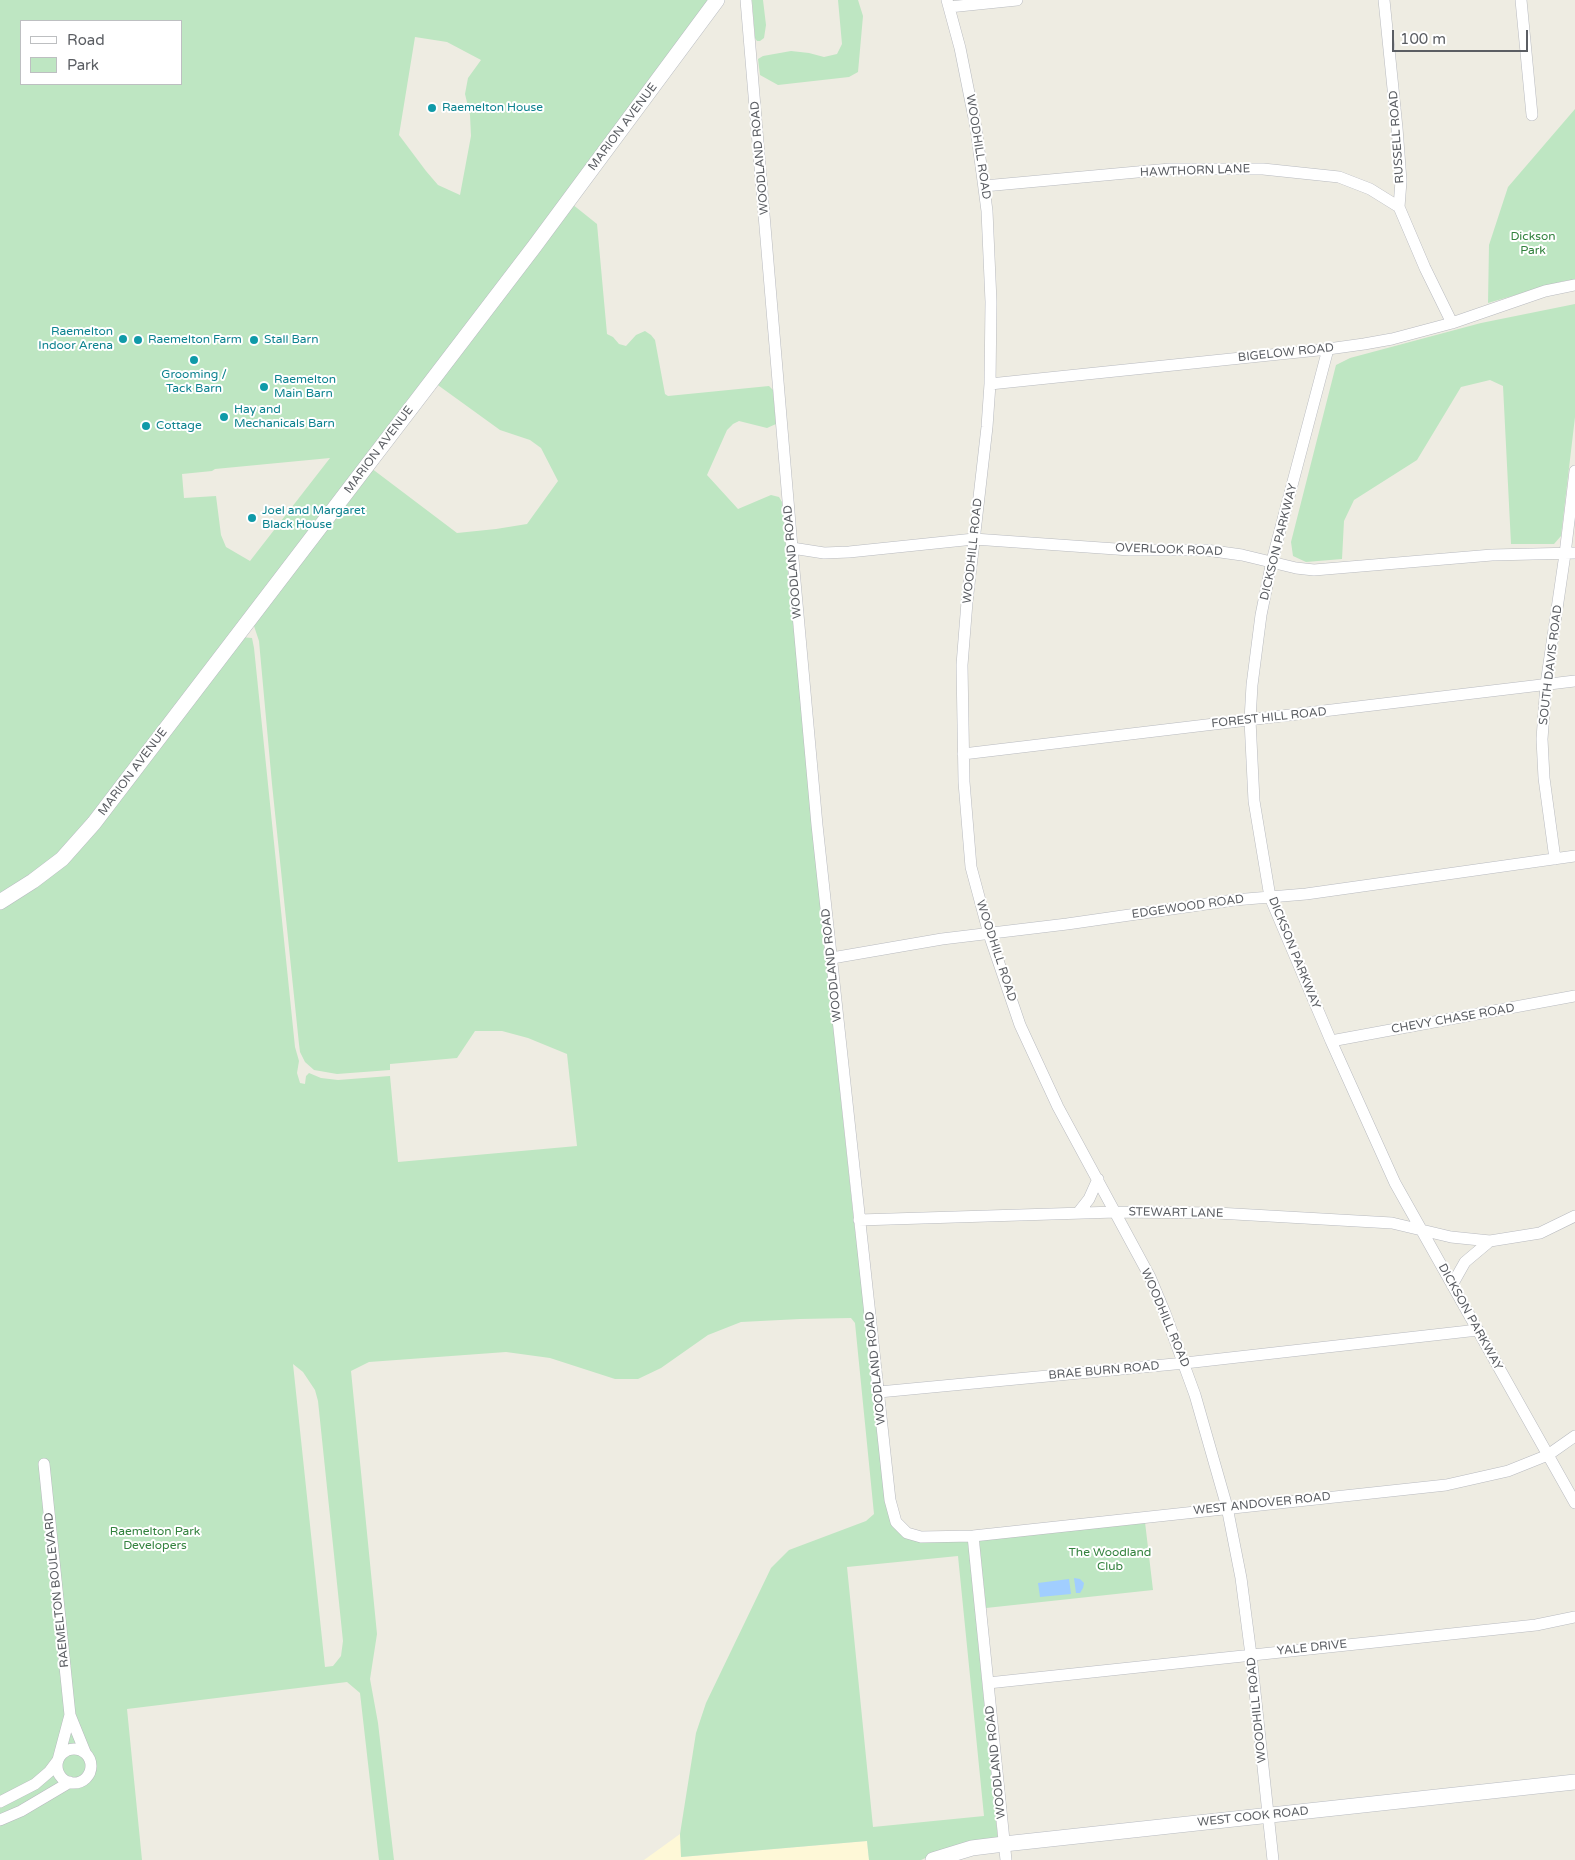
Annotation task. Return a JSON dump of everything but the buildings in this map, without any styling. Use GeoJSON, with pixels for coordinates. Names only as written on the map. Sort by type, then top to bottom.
{"type":"FeatureCollection","features":[{"type":"Feature","properties":{"kind":"street","name":"MARION AVENUE"},"geometry":{"type":"LineString","coordinates":[[0,902],[33,881],[62,858],[94,823],[534,247],[717,0]]}},
{"type":"Feature","properties":{"kind":"street","name":"WOODLAND ROAD"},"geometry":{"type":"LineString","coordinates":[[746,0],[816,815],[890,1500],[896,1522],[906,1533],[921,1537],[973,1536],[1006,1860]]}},
{"type":"Feature","properties":{"kind":"street"},"geometry":{"type":"LineString","coordinates":[[948,3],[1017,0]]}},
{"type":"Feature","properties":{"kind":"street","name":"RUSSELL ROAD"},"geometry":{"type":"LineString","coordinates":[[1384,0],[1401,181],[1399,207],[1424,268],[1452,323]]}},
{"type":"Feature","properties":{"kind":"street"},"geometry":{"type":"LineString","coordinates":[[1521,0],[1532,115]]}},
{"type":"Feature","properties":{"kind":"street","name":"WOODHILL ROAD"},"geometry":{"type":"LineString","coordinates":[[948,3],[970,94],[984,186],[989,235],[991,302],[990,384],[964,643],[963,754],[969,853],[975,885],[989,934],[1014,1008],[1036,1062],[1058,1107],[1150,1277],[1185,1363],[1211,1448],[1227,1508],[1241,1578],[1273,1860]]}},
{"type":"Feature","properties":{"kind":"street","name":"HAWTHORN LANE"},"geometry":{"type":"LineString","coordinates":[[984,186],[1170,169],[1263,169],[1339,177],[1370,189],[1399,207]]}},
{"type":"Feature","properties":{"kind":"street","name":"BIGELOW ROAD"},"geometry":{"type":"LineString","coordinates":[[990,384],[1328,349],[1392,339],[1452,323],[1545,291],[1575,285]]}},
{"type":"Feature","properties":{"kind":"street","name":"DICKSON PARKWAY"},"geometry":{"type":"LineString","coordinates":[[1328,349],[1272,562],[1261,616],[1252,685],[1250,720],[1254,801],[1270,897],[1394,1183],[1575,1503]]}},
{"type":"Feature","properties":{"kind":"street","name":"SOUTH DAVIS ROAD"},"geometry":{"type":"LineString","coordinates":[[1555,859],[1542,756],[1546,684],[1570,553],[1575,471]]}},
{"type":"Feature","properties":{"kind":"street","name":"OVERLOOK ROAD"},"geometry":{"type":"LineString","coordinates":[[792,548],[824,553],[974,539],[1130,550],[1206,550],[1242,555],[1314,570],[1484,555],[1570,553]]}},
{"type":"Feature","properties":{"kind":"street","name":"FOREST HILL ROAD"},"geometry":{"type":"LineString","coordinates":[[963,754],[1575,681]]}},
{"type":"Feature","properties":{"kind":"street","name":"EDGEWOOD ROAD"},"geometry":{"type":"LineString","coordinates":[[832,958],[942,939],[1234,900],[1306,894],[1575,856]]}},
{"type":"Feature","properties":{"kind":"street","name":"CHEVY CHASE ROAD"},"geometry":{"type":"LineString","coordinates":[[1331,1041],[1575,996]]}},
{"type":"Feature","properties":{"kind":"street"},"geometry":{"type":"LineString","coordinates":[[1078,1214],[1090,1200],[1098,1179]]}},
{"type":"Feature","properties":{"kind":"street","name":"STEWART LANE"},"geometry":{"type":"LineString","coordinates":[[860,1220],[1116,1212],[1267,1215],[1392,1222],[1451,1237],[1490,1241],[1540,1233],[1575,1216]]}},
{"type":"Feature","properties":{"kind":"street"},"geometry":{"type":"LineString","coordinates":[[1452,1285],[1465,1262],[1490,1241]]}},
{"type":"Feature","properties":{"kind":"street","name":"BRAE BURN ROAD"},"geometry":{"type":"LineString","coordinates":[[879,1392],[1185,1363],[1478,1330]]}},
{"type":"Feature","properties":{"kind":"street","name":"WEST ANDOVER ROAD"},"geometry":{"type":"LineString","coordinates":[[973,1536],[1446,1485],[1508,1471],[1548,1456],[1575,1436]]}},
{"type":"Feature","properties":{"kind":"street","name":"RAEMELTON BOULEVARD"},"geometry":{"type":"LineString","coordinates":[[44,1464],[70,1715],[85,1752]]}},
{"type":"Feature","properties":{"kind":"street","name":"YALE DRIVE"},"geometry":{"type":"LineString","coordinates":[[988,1683],[1544,1624],[1575,1617]]}},
{"type":"Feature","properties":{"kind":"street","name":"RAEMELTON BOULEVARD"},"geometry":{"type":"LineString","coordinates":[[0,1802],[35,1784],[49,1772],[58,1760],[70,1715]]}},
{"type":"Feature","properties":{"kind":"street"},"geometry":{"type":"LineString","coordinates":[[0,1820],[70,1782],[84,1780],[90,1773],[92,1764],[85,1752],[75,1749],[69,1750],[64,1752],[58,1760],[58,1772],[63,1779],[70,1782]]}},
{"type":"Feature","properties":{"kind":"street","name":"WEST COOK ROAD"},"geometry":{"type":"LineString","coordinates":[[933,1860],[972,1848],[1004,1844],[1575,1782]]}},
{"type":"Feature","properties":{"kind":"shaded area"},"geometry":{"type":"Polygon","coordinates":[[[680,1834],[682,1857],[867,1841],[869,1860],[644,1860],[680,1834]]]}},
{"type":"Feature","properties":{"kind":"green space"},"geometry":{"type":"Polygon","coordinates":[[[0,0],[711,0],[565,199],[95,815],[59,855],[0,896],[0,0]],[[415,37],[399,135],[438,185],[460,195],[471,136],[470,115],[465,94],[468,78],[481,60],[447,42],[415,37]],[[330,458],[182,474],[184,498],[216,496],[221,535],[226,547],[250,561],[330,458]]]}},
{"type":"Feature","properties":{"kind":"green space"},"geometry":{"type":"Polygon","coordinates":[[[752,0],[763,0],[766,25],[764,38],[760,41],[757,41],[755,38],[752,0]]]}},
{"type":"Feature","properties":{"kind":"green space"},"geometry":{"type":"Polygon","coordinates":[[[838,0],[858,0],[863,16],[858,72],[849,77],[778,85],[760,75],[758,59],[763,56],[791,51],[824,57],[837,54],[842,44],[838,0]]]}},
{"type":"Feature","properties":{"kind":"green space","name":"Dickson Park"},"geometry":{"type":"Polygon","coordinates":[[[1575,109],[1575,280],[1564,281],[1488,303],[1489,245],[1508,187],[1575,109]]]}},
{"type":"Feature","properties":{"kind":"green space","name":"Raemelton Park Developers"},"geometry":{"type":"Polygon","coordinates":[[[572,204],[597,224],[607,334],[613,337],[619,344],[626,346],[636,335],[645,331],[651,335],[655,340],[665,394],[668,396],[769,386],[773,390],[776,424],[767,428],[739,421],[733,424],[727,430],[707,475],[738,509],[771,495],[779,497],[782,502],[812,825],[854,1222],[893,1526],[904,1537],[924,1542],[968,1541],[998,1839],[932,1855],[921,1860],[869,1860],[867,1841],[681,1857],[680,1834],[696,1733],[706,1703],[771,1568],[789,1550],[866,1521],[874,1514],[855,1323],[851,1318],[800,1319],[741,1322],[708,1335],[661,1368],[638,1379],[615,1379],[550,1358],[506,1352],[369,1362],[351,1371],[377,1634],[370,1679],[378,1723],[394,1860],[379,1860],[360,1693],[347,1682],[127,1709],[142,1860],[0,1860],[0,907],[37,884],[241,637],[252,638],[254,648],[295,1047],[299,1061],[297,1073],[300,1083],[305,1084],[306,1076],[309,1073],[321,1078],[338,1080],[390,1076],[398,1162],[577,1146],[567,1054],[528,1038],[502,1031],[475,1031],[457,1058],[390,1064],[390,1070],[337,1074],[314,1070],[305,1062],[300,1052],[259,641],[253,623],[371,468],[457,533],[527,524],[558,481],[541,448],[530,440],[500,430],[435,383],[572,204]],[[293,1364],[325,1667],[333,1666],[341,1656],[343,1641],[318,1401],[315,1390],[303,1372],[293,1364]],[[958,1556],[847,1567],[873,1827],[984,1816],[958,1556]]]}},
{"type":"Feature","properties":{"kind":"green space"},"geometry":{"type":"Polygon","coordinates":[[[1575,304],[1575,417],[1561,536],[1554,544],[1511,544],[1503,386],[1490,380],[1461,387],[1417,460],[1354,500],[1344,521],[1342,559],[1306,562],[1293,556],[1291,542],[1336,365],[1350,358],[1481,323],[1575,304]]]}},
{"type":"Feature","properties":{"kind":"green space","name":"The Woodland Club"},"geometry":{"type":"Polygon","coordinates":[[[1145,1522],[1153,1590],[986,1608],[979,1540],[1145,1522]]]}},
{"type":"Feature","properties":{"kind":"water"},"geometry":{"type":"Polygon","coordinates":[[[1074,1578],[1080,1579],[1084,1583],[1080,1593],[1076,1593],[1074,1578]]]}},
{"type":"Feature","properties":{"kind":"water"},"geometry":{"type":"Polygon","coordinates":[[[1069,1579],[1071,1594],[1040,1597],[1038,1583],[1069,1579]]]}},
{"type":"Feature","properties":{"kind":"place","name":"Raemelton House"},"geometry":{"type":"Point","coordinates":[432,108]}},
{"type":"Feature","properties":{"kind":"place","name":"Raemelton Indoor Arena"},"geometry":{"type":"Point","coordinates":[123,339]}},
{"type":"Feature","properties":{"kind":"place","name":"Raemelton Farm"},"geometry":{"type":"Point","coordinates":[138,340]}},
{"type":"Feature","properties":{"kind":"place","name":"Stall Barn"},"geometry":{"type":"Point","coordinates":[254,340]}},
{"type":"Feature","properties":{"kind":"place","name":"Grooming / Tack Barn"},"geometry":{"type":"Point","coordinates":[194,360]}},
{"type":"Feature","properties":{"kind":"place","name":"Raemelton Main Barn"},"geometry":{"type":"Point","coordinates":[264,387]}},
{"type":"Feature","properties":{"kind":"place","name":"Hay and Mechanicals Barn"},"geometry":{"type":"Point","coordinates":[224,417]}},
{"type":"Feature","properties":{"kind":"place","name":"Cottage"},"geometry":{"type":"Point","coordinates":[146,426]}},
{"type":"Feature","properties":{"kind":"place","name":"Joel and Margaret Black House"},"geometry":{"type":"Point","coordinates":[252,518]}}]}
